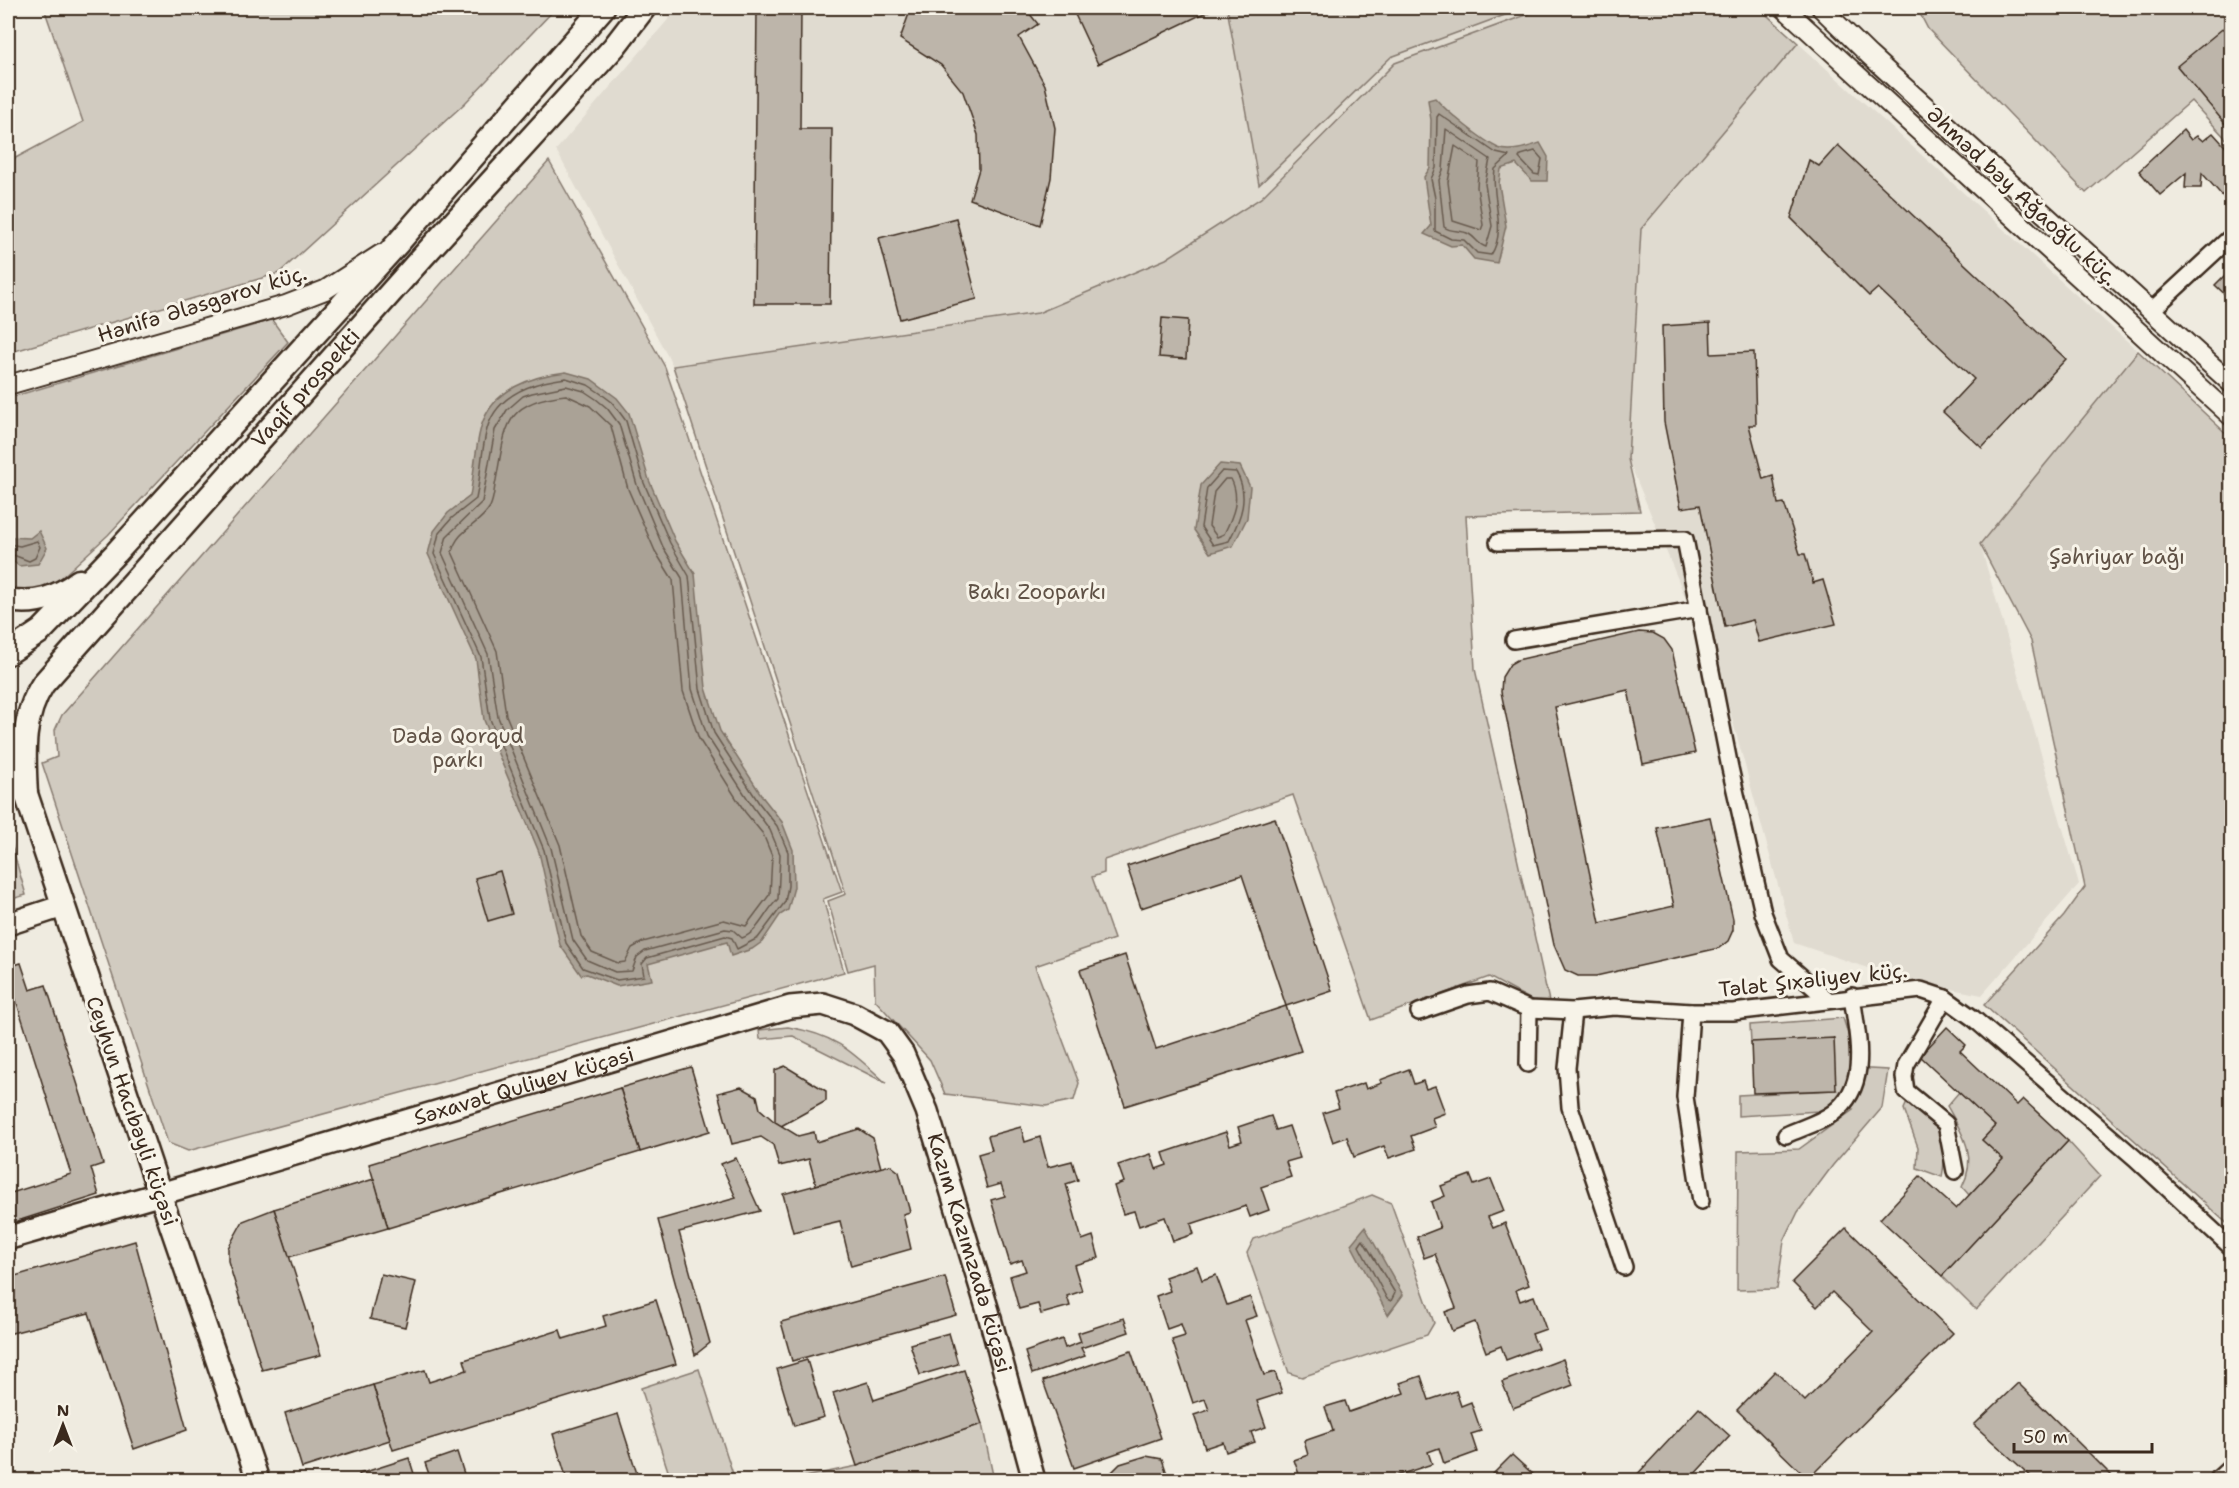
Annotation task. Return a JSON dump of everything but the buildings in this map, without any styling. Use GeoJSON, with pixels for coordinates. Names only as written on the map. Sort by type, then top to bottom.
{"type":"FeatureCollection","features":[{"type":"Feature","properties":{"kind":"main road","name":"Vaqif prospekti"},"geometry":{"type":"LineString","coordinates":[[8,653],[41,631],[116,553],[398,243],[603,8]]}},
{"type":"Feature","properties":{"kind":"main road","name":"Vaqif prospekti"},"geometry":{"type":"LineString","coordinates":[[26,795],[24,747],[27,722],[36,696],[44,684],[417,262],[614,47],[644,8]]}},
{"type":"Feature","properties":{"kind":"main road"},"geometry":{"type":"LineString","coordinates":[[8,600],[31,602],[48,599],[71,587],[116,553]]}},
{"type":"Feature","properties":{"kind":"main road","name":"Ceyhun Hacıbəyli küçəsi"},"geometry":{"type":"LineString","coordinates":[[8,740],[258,1480]]}},
{"type":"Feature","properties":{"kind":"main road"},"geometry":{"type":"LineString","coordinates":[[8,924],[63,906]]}},
{"type":"Feature","properties":{"kind":"main road","name":"Səxavət Quliyev küçəsi"},"geometry":{"type":"LineString","coordinates":[[160,1194],[789,1007],[823,1004],[871,1021],[887,1032]]}},
{"type":"Feature","properties":{"kind":"main road","name":"Kazım Kazımzadə küçəsi"},"geometry":{"type":"LineString","coordinates":[[887,1032],[903,1054],[927,1111],[988,1311],[1034,1480]]}},
{"type":"Feature","properties":{"kind":"main road"},"geometry":{"type":"LineString","coordinates":[[8,1238],[160,1194]]}},
{"type":"Feature","properties":{"kind":"main road"},"geometry":{"type":"LineString","coordinates":[[2222,1480],[2232,1470]]}},
{"type":"Feature","properties":{"kind":"street","name":"Əhməd bəy Ağaoğlu küç."},"geometry":{"type":"LineString","coordinates":[[1784,8],[2232,417]]}},
{"type":"Feature","properties":{"kind":"street","name":"Əhməd bəy Ağaoğlu küç."},"geometry":{"type":"LineString","coordinates":[[1821,8],[1869,55],[2232,384]]}},
{"type":"Feature","properties":{"kind":"street"},"geometry":{"type":"LineString","coordinates":[[2151,311],[2232,236]]}},
{"type":"Feature","properties":{"kind":"street","name":"Hənifə Ələsgərov küç."},"geometry":{"type":"LineString","coordinates":[[8,385],[286,305],[325,290],[398,243]]}},
{"type":"Feature","properties":{"kind":"street"},"geometry":{"type":"LineString","coordinates":[[1498,542],[1685,539],[1730,768],[1762,913],[1781,959],[1827,999]]}},
{"type":"Feature","properties":{"kind":"street"},"geometry":{"type":"LineString","coordinates":[[1514,640],[1699,609]]}},
{"type":"Feature","properties":{"kind":"street","name":"Tələt Şıxəliyev küç."},"geometry":{"type":"LineString","coordinates":[[1419,1012],[1468,995],[1490,992],[1529,1010],[1573,1011],[1614,1007],[1733,1012],[1852,996],[1921,990],[1945,998],[1973,1018],[2135,1158],[2232,1248]]}},
{"type":"Feature","properties":{"kind":"street"},"geometry":{"type":"LineString","coordinates":[[1786,1135],[1833,1113],[1853,1093],[1860,1062],[1852,996]]}},
{"type":"Feature","properties":{"kind":"street"},"geometry":{"type":"LineString","coordinates":[[1945,998],[1906,1065],[1904,1077],[1906,1091],[1946,1124],[1955,1171]]}},
{"type":"Feature","properties":{"kind":"street"},"geometry":{"type":"LineString","coordinates":[[1528,1064],[1529,1010]]}},
{"type":"Feature","properties":{"kind":"street"},"geometry":{"type":"LineString","coordinates":[[1573,1011],[1567,1068],[1570,1107],[1624,1267]]}},
{"type":"Feature","properties":{"kind":"street"},"geometry":{"type":"LineString","coordinates":[[1691,1012],[1685,1097],[1701,1201]]}},
{"type":"Feature","properties":{"kind":"shaded area"},"geometry":{"type":"Polygon","coordinates":[[[678,8],[1545,8],[1395,63],[1261,198],[1166,259],[1038,313],[673,366],[556,150],[678,8]]]}},
{"type":"Feature","properties":{"kind":"shaded area"},"geometry":{"type":"Polygon","coordinates":[[[1798,43],[2138,351],[1980,544],[2079,884],[1982,995],[1900,979],[1794,943],[1725,693],[1628,459],[1641,229],[1798,43]]]}},
{"type":"Feature","properties":{"kind":"green space"},"geometry":{"type":"Polygon","coordinates":[[[44,8],[556,8],[465,103],[279,273],[8,353],[8,162],[83,122],[44,8]]]}},
{"type":"Feature","properties":{"kind":"green space"},"geometry":{"type":"Polygon","coordinates":[[[1227,8],[1524,8],[1391,57],[1259,185],[1227,8]]]}},
{"type":"Feature","properties":{"kind":"green space","name":"Bakı Zooparkı"},"geometry":{"type":"Polygon","coordinates":[[[1545,8],[1759,8],[1798,43],[1641,229],[1628,459],[1640,511],[1466,516],[1475,669],[1549,1001],[1535,1002],[1489,977],[1371,1020],[1293,795],[1104,860],[1104,873],[1092,877],[1114,939],[1035,966],[1079,1083],[1074,1100],[1046,1106],[945,1094],[930,1060],[875,1000],[874,964],[848,971],[828,901],[846,894],[673,366],[1038,313],[1166,259],[1261,198],[1395,63],[1545,8]]]}},
{"type":"Feature","properties":{"kind":"green space"},"geometry":{"type":"Polygon","coordinates":[[[1917,8],[2231,8],[2231,144],[2191,101],[2086,193],[1928,29],[1917,8]]]}},
{"type":"Feature","properties":{"kind":"green space","name":"Dədə Qorqud parkı"},"geometry":{"type":"Polygon","coordinates":[[[549,161],[665,367],[842,892],[823,899],[844,972],[188,1151],[168,1143],[42,763],[57,757],[55,730],[62,715],[549,161]]]}},
{"type":"Feature","properties":{"kind":"green space"},"geometry":{"type":"Polygon","coordinates":[[[272,320],[288,342],[108,535],[46,592],[8,590],[8,398],[272,320]]]}},
{"type":"Feature","properties":{"kind":"green space","name":"Şəhriyar bağı"},"geometry":{"type":"Polygon","coordinates":[[[2138,351],[2231,438],[2231,1227],[1984,1005],[2064,916],[2085,887],[2031,641],[1980,544],[2138,351]]]}},
{"type":"Feature","properties":{"kind":"green space"},"geometry":{"type":"Polygon","coordinates":[[[8,833],[26,895],[8,900],[8,833]]]}},
{"type":"Feature","properties":{"kind":"green space"},"geometry":{"type":"Polygon","coordinates":[[[1843,1018],[1851,1043],[1851,1068],[1888,1070],[1882,1108],[1833,1165],[1798,1212],[1784,1241],[1777,1289],[1737,1290],[1738,1151],[1799,1149],[1853,1110],[1834,1104],[1819,1111],[1738,1116],[1738,1095],[1836,1090],[1751,1042],[1750,1025],[1843,1018]]]}},
{"type":"Feature","properties":{"kind":"green space"},"geometry":{"type":"Polygon","coordinates":[[[788,1027],[805,1030],[842,1046],[886,1083],[793,1036],[760,1039],[759,1030],[788,1027]]]}},
{"type":"Feature","properties":{"kind":"green space"},"geometry":{"type":"Polygon","coordinates":[[[1959,1092],[1995,1126],[1982,1140],[2003,1159],[1969,1195],[1962,1187],[1967,1176],[1969,1155],[1963,1136],[1947,1106],[1959,1092]]]}},
{"type":"Feature","properties":{"kind":"green space"},"geometry":{"type":"Polygon","coordinates":[[[1909,1098],[1928,1116],[1940,1132],[1945,1150],[1942,1177],[1917,1168],[1918,1147],[1904,1109],[1909,1098]]]}},
{"type":"Feature","properties":{"kind":"green space"},"geometry":{"type":"Polygon","coordinates":[[[2068,1141],[2100,1176],[1976,1310],[1942,1276],[2068,1141]]]}},
{"type":"Feature","properties":{"kind":"green space"},"geometry":{"type":"Polygon","coordinates":[[[1372,1195],[1391,1203],[1434,1323],[1427,1335],[1302,1377],[1289,1373],[1247,1253],[1254,1239],[1372,1195]]]}},
{"type":"Feature","properties":{"kind":"green space"},"geometry":{"type":"Polygon","coordinates":[[[699,1369],[733,1474],[713,1480],[671,1480],[641,1388],[699,1369]]]}},
{"type":"Feature","properties":{"kind":"green space"},"geometry":{"type":"Polygon","coordinates":[[[982,1424],[994,1480],[789,1480],[857,1466],[982,1424]]]}},
{"type":"Feature","properties":{"kind":"water"},"geometry":{"type":"Polygon","coordinates":[[[1435,98],[1465,125],[1498,148],[1514,150],[1540,143],[1548,157],[1547,181],[1532,181],[1516,164],[1501,169],[1499,184],[1506,226],[1497,263],[1474,259],[1462,245],[1451,246],[1424,234],[1431,226],[1424,177],[1430,168],[1431,120],[1428,100],[1435,98]]]}},
{"type":"Feature","properties":{"kind":"water"},"geometry":{"type":"Polygon","coordinates":[[[566,372],[591,379],[617,398],[629,413],[649,480],[675,541],[695,574],[706,688],[720,731],[764,799],[782,822],[793,850],[794,887],[788,910],[780,915],[762,942],[752,949],[731,956],[727,942],[648,964],[652,980],[617,986],[587,974],[581,975],[560,945],[539,852],[484,720],[476,659],[428,554],[434,531],[448,513],[470,496],[481,427],[494,403],[504,394],[527,381],[566,372]]]}},
{"type":"Feature","properties":{"kind":"water"},"geometry":{"type":"Polygon","coordinates":[[[1220,464],[1240,466],[1250,487],[1247,518],[1233,546],[1210,553],[1194,530],[1201,485],[1220,464]]]}},
{"type":"Feature","properties":{"kind":"water"},"geometry":{"type":"Polygon","coordinates":[[[39,531],[47,548],[38,564],[19,566],[10,559],[8,537],[30,538],[39,531]]]}},
{"type":"Feature","properties":{"kind":"water"},"geometry":{"type":"Polygon","coordinates":[[[1365,1227],[1403,1295],[1388,1315],[1351,1244],[1365,1227]]]}}]}
